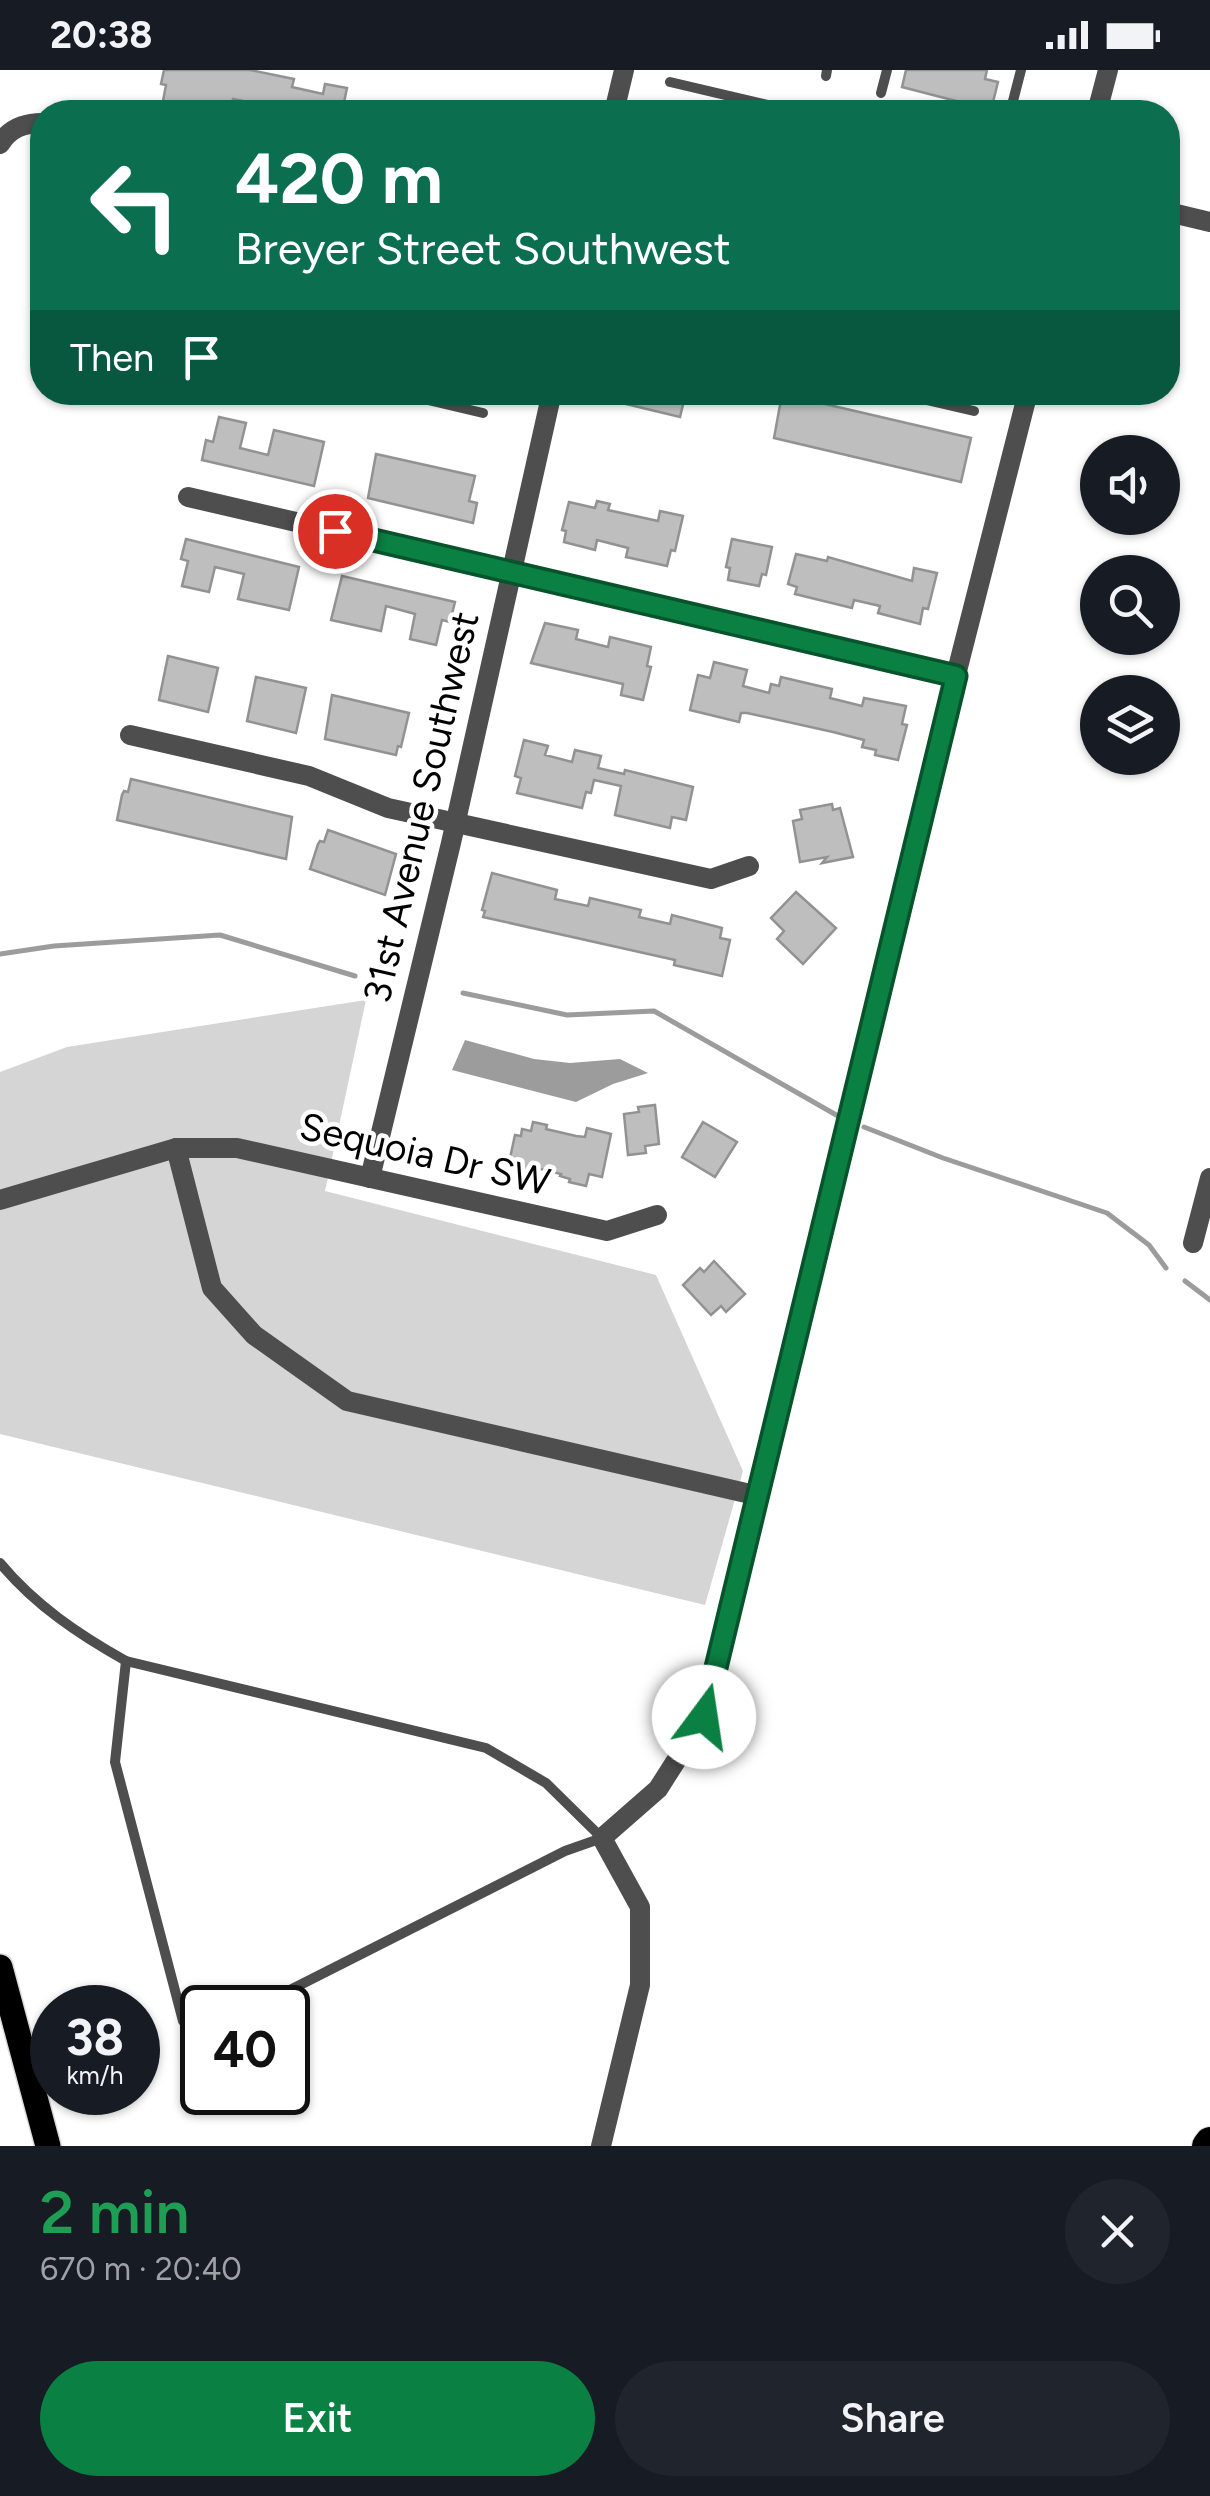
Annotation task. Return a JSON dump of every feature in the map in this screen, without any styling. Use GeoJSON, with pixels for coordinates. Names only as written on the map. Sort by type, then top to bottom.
{"type":"FeatureCollection","features":[{"type":"Feature","properties":{"kind":"main road"},"geometry":{"type":"LineString","coordinates":[[0,1967],[48,2146]]}},
{"type":"Feature","properties":{"kind":"street"},"geometry":{"type":"LineString","coordinates":[[617,100],[624,70]]}},
{"type":"Feature","properties":{"kind":"street"},"geometry":{"type":"LineString","coordinates":[[1100,100],[1108,70]]}},
{"type":"Feature","properties":{"kind":"street"},"geometry":{"type":"LineString","coordinates":[[0,144],[6,134],[30,123]]}},
{"type":"Feature","properties":{"kind":"street"},"geometry":{"type":"LineString","coordinates":[[1180,215],[1210,222]]}},
{"type":"Feature","properties":{"kind":"street","name":"31st Avenue Southwest"},"geometry":{"type":"LineString","coordinates":[[370,1178],[549,405]]}},
{"type":"Feature","properties":{"kind":"street"},"geometry":{"type":"LineString","coordinates":[[601,2146],[640,1985],[640,1907],[602,1838],[658,1789],[704,1717],[1025,405]]}},
{"type":"Feature","properties":{"kind":"street"},"geometry":{"type":"LineString","coordinates":[[188,497],[956,676]]}},
{"type":"Feature","properties":{"kind":"street"},"geometry":{"type":"LineString","coordinates":[[130,736],[309,776],[388,808],[711,879],[750,866]]}},
{"type":"Feature","properties":{"kind":"street"},"geometry":{"type":"LineString","coordinates":[[176,1148],[212,1288],[254,1335],[347,1401],[759,1496]]}},
{"type":"Feature","properties":{"kind":"street","name":"Sequoia Dr SW"},"geometry":{"type":"LineString","coordinates":[[0,1200],[176,1148],[238,1148],[608,1231],[656,1215]]}},
{"type":"Feature","properties":{"kind":"street"},"geometry":{"type":"LineString","coordinates":[[1193,1243],[1210,1178]]}},
{"type":"Feature","properties":{"kind":"lane"},"geometry":{"type":"LineString","coordinates":[[881,93],[887,70]]}},
{"type":"Feature","properties":{"kind":"lane"},"geometry":{"type":"LineString","coordinates":[[1013,100],[1021,70]]}},
{"type":"Feature","properties":{"kind":"lane"},"geometry":{"type":"LineString","coordinates":[[670,82],[730,100]]}},
{"type":"Feature","properties":{"kind":"lane"},"geometry":{"type":"LineString","coordinates":[[455,405],[483,412]]}},
{"type":"Feature","properties":{"kind":"lane"},"geometry":{"type":"LineString","coordinates":[[954,405],[974,412]]}},
{"type":"Feature","properties":{"kind":"lane"},"geometry":{"type":"LineString","coordinates":[[0,1563],[26,1594],[88,1640],[126,1661],[486,1748],[546,1783],[602,1838],[565,1851],[300,1985]]}},
{"type":"Feature","properties":{"kind":"lane"},"geometry":{"type":"LineString","coordinates":[[126,1661],[115,1762],[180,2010]]}},
{"type":"Feature","properties":{"kind":"shaded area"},"geometry":{"type":"Polygon","coordinates":[[[366,1000],[325,1191],[656,1275],[743,1471],[705,1605],[0,1434],[0,1072],[67,1047],[366,1000]]]}},
{"type":"Feature","properties":{"kind":"shaded area"},"geometry":{"type":"Polygon","coordinates":[[[465,1040],[534,1059],[570,1063],[620,1059],[648,1073],[576,1102],[452,1070],[465,1040]]]}},
{"type":"Feature","properties":{"kind":"building"},"geometry":{"type":"Polygon","coordinates":[[[164,70],[250,70],[294,79],[292,87],[323,94],[325,84],[347,88],[344,100],[163,100],[166,85],[161,84],[164,70]]]}},
{"type":"Feature","properties":{"kind":"building"},"geometry":{"type":"Polygon","coordinates":[[[906,70],[987,70],[985,79],[998,82],[994,100],[952,100],[902,87],[906,70]]]}},
{"type":"Feature","properties":{"kind":"building"},"geometry":{"type":"Polygon","coordinates":[[[630,405],[683,405],[680,417],[630,405]]]}},
{"type":"Feature","properties":{"kind":"building"},"geometry":{"type":"Polygon","coordinates":[[[780,405],[829,405],[971,438],[961,482],[774,438],[780,405]]]}},
{"type":"Feature","properties":{"kind":"building"},"geometry":{"type":"Polygon","coordinates":[[[219,417],[246,423],[240,448],[268,455],[274,430],[324,442],[314,486],[202,460],[206,440],[213,442],[219,417]]]}},
{"type":"Feature","properties":{"kind":"building"},"geometry":{"type":"Polygon","coordinates":[[[376,454],[475,476],[469,501],[477,503],[473,523],[368,498],[376,454]]]}},
{"type":"Feature","properties":{"kind":"building"},"geometry":{"type":"Polygon","coordinates":[[[597,501],[610,504],[608,510],[658,521],[660,511],[683,516],[675,551],[671,550],[667,566],[626,557],[628,548],[597,540],[595,550],[564,542],[566,531],[562,530],[569,502],[595,508],[597,501]]]}},
{"type":"Feature","properties":{"kind":"building"},"geometry":{"type":"Polygon","coordinates":[[[186,539],[299,567],[289,610],[238,599],[244,574],[215,567],[209,592],[182,586],[188,561],[181,559],[186,539]]]}},
{"type":"Feature","properties":{"kind":"building"},"geometry":{"type":"Polygon","coordinates":[[[732,539],[772,547],[766,575],[762,574],[759,586],[728,580],[730,568],[726,567],[732,539]]]}},
{"type":"Feature","properties":{"kind":"building"},"geometry":{"type":"Polygon","coordinates":[[[796,554],[827,561],[828,557],[912,581],[914,568],[937,573],[928,609],[923,608],[920,624],[878,613],[880,606],[854,600],[852,608],[795,594],[797,587],[788,584],[796,554]]]}},
{"type":"Feature","properties":{"kind":"building"},"geometry":{"type":"Polygon","coordinates":[[[342,576],[455,602],[450,622],[442,620],[436,645],[410,639],[415,614],[386,606],[381,631],[331,620],[342,576]]]}},
{"type":"Feature","properties":{"kind":"building"},"geometry":{"type":"Polygon","coordinates":[[[545,623],[578,630],[576,639],[608,647],[610,637],[651,647],[643,700],[621,695],[623,684],[531,663],[545,623]]]}},
{"type":"Feature","properties":{"kind":"building"},"geometry":{"type":"Polygon","coordinates":[[[168,656],[218,668],[208,712],[159,700],[168,656]]]}},
{"type":"Feature","properties":{"kind":"building"},"geometry":{"type":"Polygon","coordinates":[[[714,662],[747,670],[743,686],[769,693],[771,684],[779,686],[781,677],[832,689],[830,698],[862,706],[864,698],[906,706],[902,724],[907,725],[898,760],[875,755],[876,750],[862,747],[864,740],[833,732],[747,713],[741,713],[739,722],[690,710],[698,675],[710,678],[714,662]]]}},
{"type":"Feature","properties":{"kind":"building"},"geometry":{"type":"Polygon","coordinates":[[[256,677],[306,688],[296,733],[247,721],[256,677]]]}},
{"type":"Feature","properties":{"kind":"building"},"geometry":{"type":"Polygon","coordinates":[[[332,695],[409,713],[396,755],[325,739],[332,695]]]}},
{"type":"Feature","properties":{"kind":"building"},"geometry":{"type":"Polygon","coordinates":[[[524,740],[548,746],[545,755],[572,762],[575,750],[601,756],[598,768],[624,774],[625,770],[693,787],[686,820],[672,817],[670,828],[615,815],[621,786],[594,780],[582,808],[517,793],[521,778],[515,776],[524,740]]]}},
{"type":"Feature","properties":{"kind":"building"},"geometry":{"type":"Polygon","coordinates":[[[131,779],[292,817],[286,859],[117,820],[122,795],[128,792],[131,779]]]}},
{"type":"Feature","properties":{"kind":"building"},"geometry":{"type":"Polygon","coordinates":[[[832,804],[833,810],[840,808],[853,857],[822,863],[827,857],[800,862],[793,821],[802,819],[800,810],[832,804]]]}},
{"type":"Feature","properties":{"kind":"building"},"geometry":{"type":"Polygon","coordinates":[[[328,830],[396,854],[385,895],[310,869],[318,844],[324,842],[328,830]]]}},
{"type":"Feature","properties":{"kind":"building"},"geometry":{"type":"Polygon","coordinates":[[[492,873],[557,890],[555,899],[588,906],[590,898],[641,910],[639,917],[670,924],[672,915],[722,928],[720,938],[730,940],[722,976],[674,965],[675,960],[483,917],[492,873]]]}},
{"type":"Feature","properties":{"kind":"building"},"geometry":{"type":"Polygon","coordinates":[[[796,892],[836,928],[803,964],[777,939],[784,931],[771,918],[796,892]]]}},
{"type":"Feature","properties":{"kind":"building"},"geometry":{"type":"Polygon","coordinates":[[[655,1105],[659,1144],[645,1146],[646,1153],[628,1155],[624,1114],[655,1105]]]}},
{"type":"Feature","properties":{"kind":"building"},"geometry":{"type":"Polygon","coordinates":[[[533,1122],[576,1136],[585,1137],[587,1128],[611,1134],[602,1177],[589,1174],[586,1186],[569,1182],[561,1174],[536,1168],[534,1174],[508,1167],[515,1135],[521,1136],[522,1129],[531,1131],[533,1122]]]}},
{"type":"Feature","properties":{"kind":"building"},"geometry":{"type":"Polygon","coordinates":[[[703,1122],[737,1142],[715,1177],[682,1157],[703,1122]]]}},
{"type":"Feature","properties":{"kind":"building"},"geometry":{"type":"Polygon","coordinates":[[[714,1261],[745,1294],[726,1312],[721,1306],[711,1315],[683,1285],[700,1268],[704,1272],[714,1261]]]}},
{"type":"Feature","properties":{"kind":"waterway"},"geometry":{"type":"LineString","coordinates":[[0,954],[54,946],[220,935],[355,976]]}},
{"type":"Feature","properties":{"kind":"waterway"},"geometry":{"type":"LineString","coordinates":[[463,993],[567,1015],[654,1011],[838,1116]]}},
{"type":"Feature","properties":{"kind":"waterway"},"geometry":{"type":"LineString","coordinates":[[864,1127],[1107,1213],[1149,1245],[1166,1268]]}},
{"type":"Feature","properties":{"kind":"waterway"},"geometry":{"type":"LineString","coordinates":[[1185,1281],[1210,1300]]}},
{"type":"Feature","properties":{"kind":"route"},"geometry":{"type":"LineString","coordinates":[[335,531],[956,676],[704,1717]]}}]}
